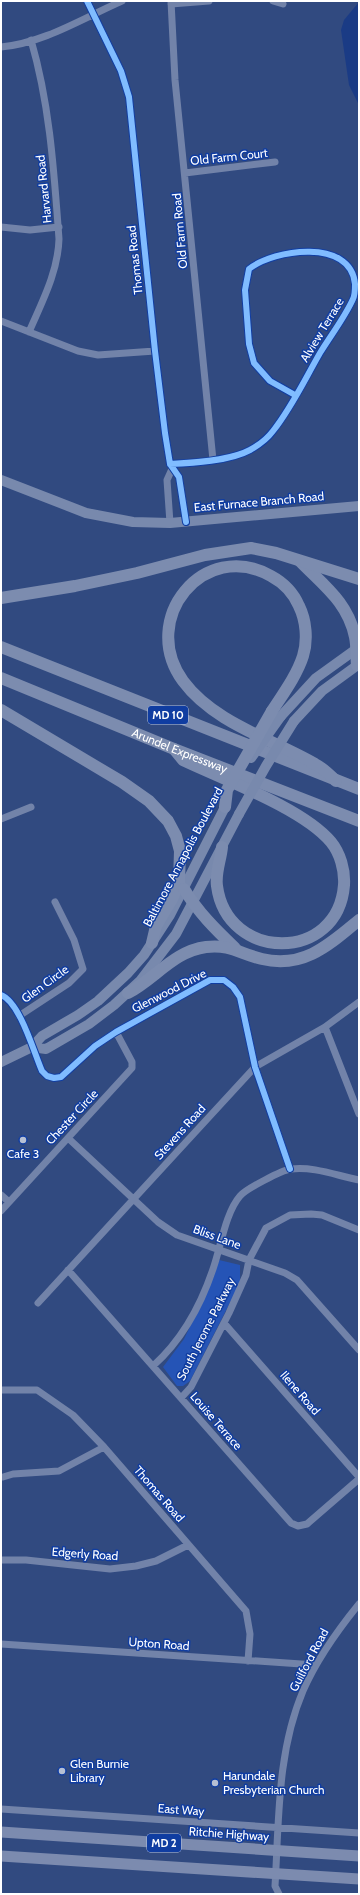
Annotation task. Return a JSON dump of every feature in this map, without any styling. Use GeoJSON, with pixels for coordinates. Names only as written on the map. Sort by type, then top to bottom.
{"type":"FeatureCollection","features":[{"type":"Feature","properties":{"kind":"highway"},"geometry":{"type":"LineString","coordinates":[[1,598],[75,586],[137,573],[205,555],[250,548],[300,560],[359,579]]}},
{"type":"Feature","properties":{"kind":"highway"},"geometry":{"type":"LineString","coordinates":[[300,560],[333,592],[351,622],[357,648],[358,664]]}},
{"type":"Feature","properties":{"kind":"highway"},"geometry":{"type":"LineString","coordinates":[[225,807],[227,790],[277,713],[304,656],[305,623],[295,597],[281,582],[263,571],[239,566],[224,567],[207,573],[182,593],[173,608],[168,622],[168,643],[172,661],[177,672],[198,698],[228,720],[317,765],[336,781]]}},
{"type":"Feature","properties":{"kind":"highway","name":"MD 10"},"geometry":{"type":"LineString","coordinates":[[1,647],[359,789]]}},
{"type":"Feature","properties":{"kind":"highway","name":"Arundel Expressway"},"geometry":{"type":"LineString","coordinates":[[1,678],[174,749],[359,822]]}},
{"type":"Feature","properties":{"kind":"highway"},"geometry":{"type":"LineString","coordinates":[[1,710],[122,782],[149,801],[168,821],[176,836],[180,851],[179,883],[172,899],[156,926],[152,943]]}},
{"type":"Feature","properties":{"kind":"highway"},"geometry":{"type":"LineString","coordinates":[[174,749],[183,760],[296,815],[320,831],[331,842],[340,859],[345,876],[343,893],[334,917],[324,928],[309,938],[288,944],[268,943],[243,932],[229,918],[220,902],[216,884],[222,847]]}},
{"type":"Feature","properties":{"kind":"highway"},"geometry":{"type":"LineString","coordinates":[[184,889],[192,902],[220,935],[235,948],[262,959],[283,961],[294,960],[314,954],[325,948],[359,920]]}},
{"type":"Feature","properties":{"kind":"highway"},"geometry":{"type":"LineString","coordinates":[[128,993],[144,985],[172,961],[184,954],[206,947],[235,948]]}},
{"type":"Feature","properties":{"kind":"main road","name":"East Furnace Branch Road"},"geometry":{"type":"LineString","coordinates":[[1,480],[86,513],[115,520],[170,523],[359,506]]}},
{"type":"Feature","properties":{"kind":"main road"},"geometry":{"type":"LineString","coordinates":[[277,713],[316,678],[357,648]]}},
{"type":"Feature","properties":{"kind":"main road","name":"Baltimore Annapolis Boulevard"},"geometry":{"type":"LineString","coordinates":[[32,1047],[46,1049],[71,1035],[104,1014],[128,993],[166,948],[266,766],[294,721],[322,691],[358,664]]}},
{"type":"Feature","properties":{"kind":"main road","name":"Baltimore Annapolis Boulevard"},"geometry":{"type":"LineString","coordinates":[[1,1062],[32,1047],[42,1036],[78,1015],[118,984],[132,969],[152,943],[184,889],[225,807]]}},
{"type":"Feature","properties":{"kind":"main road","name":"Ritchie Highway"},"geometry":{"type":"LineString","coordinates":[[1,1832],[359,1856]]}},
{"type":"Feature","properties":{"kind":"main road","name":"MD 2"},"geometry":{"type":"LineString","coordinates":[[1,1856],[359,1879]]}},
{"type":"Feature","properties":{"kind":"street","name":"Thomas Road"},"geometry":{"type":"LineString","coordinates":[[87,1],[120,71],[129,97],[155,351],[171,466],[167,480],[170,523]]}},
{"type":"Feature","properties":{"kind":"street"},"geometry":{"type":"LineString","coordinates":[[1,47],[32,40],[57,31],[122,1]]}},
{"type":"Feature","properties":{"kind":"street"},"geometry":{"type":"LineString","coordinates":[[171,3],[209,1]]}},
{"type":"Feature","properties":{"kind":"street"},"geometry":{"type":"LineString","coordinates":[[273,1],[283,4]]}},
{"type":"Feature","properties":{"kind":"street","name":"Old Farm Road"},"geometry":{"type":"LineString","coordinates":[[171,3],[175,80],[213,460]]}},
{"type":"Feature","properties":{"kind":"street","name":"Harvard Road"},"geometry":{"type":"LineString","coordinates":[[29,332],[58,256],[58,227],[47,109],[41,74],[32,40]]}},
{"type":"Feature","properties":{"kind":"street","name":"Old Farm Court"},"geometry":{"type":"LineString","coordinates":[[185,173],[275,162]]}},
{"type":"Feature","properties":{"kind":"street"},"geometry":{"type":"LineString","coordinates":[[1,228],[30,230],[58,227]]}},
{"type":"Feature","properties":{"kind":"street","name":"Alview Terrace"},"geometry":{"type":"LineString","coordinates":[[171,466],[213,460],[249,450],[264,440],[273,431],[295,395],[354,298],[353,273],[349,265],[341,258],[330,254],[313,252],[275,255],[259,261],[249,269],[244,290],[249,344],[254,363],[270,381],[295,395]]}},
{"type":"Feature","properties":{"kind":"street"},"geometry":{"type":"LineString","coordinates":[[1,321],[78,351],[98,355],[155,351]]}},
{"type":"Feature","properties":{"kind":"street","name":"Thomas Road"},"geometry":{"type":"LineString","coordinates":[[171,466],[179,477],[186,522]]}},
{"type":"Feature","properties":{"kind":"street"},"geometry":{"type":"LineString","coordinates":[[1,819],[31,807]]}},
{"type":"Feature","properties":{"kind":"street","name":"Glen Circle"},"geometry":{"type":"LineString","coordinates":[[19,1016],[69,983],[82,969],[74,940],[55,902]]}},
{"type":"Feature","properties":{"kind":"street","name":"Glenwood Drive"},"geometry":{"type":"LineString","coordinates":[[1,995],[6,997],[19,1016],[42,1071],[47,1076],[54,1078],[61,1077],[95,1046],[116,1032],[210,980],[224,980],[233,987],[240,997],[255,1067],[290,1169]]}},
{"type":"Feature","properties":{"kind":"street","name":"Stevens Road"},"geometry":{"type":"LineString","coordinates":[[38,1303],[135,1198],[194,1131],[255,1067],[325,1027],[359,1002]]}},
{"type":"Feature","properties":{"kind":"street"},"geometry":{"type":"LineString","coordinates":[[325,1027],[359,1114]]}},
{"type":"Feature","properties":{"kind":"street","name":"Chester Circle"},"geometry":{"type":"LineString","coordinates":[[1,1211],[132,1068],[132,1062],[116,1032]]}},
{"type":"Feature","properties":{"kind":"street","name":"Bliss Lane"},"geometry":{"type":"LineString","coordinates":[[68,1138],[135,1198],[158,1222],[177,1235],[286,1273],[297,1280],[359,1350]]}},
{"type":"Feature","properties":{"kind":"street"},"geometry":{"type":"LineString","coordinates":[[154,1366],[173,1347],[182,1334],[214,1267],[232,1208],[240,1195],[252,1187],[290,1169],[306,1168],[359,1180]]}},
{"type":"Feature","properties":{"kind":"street"},"geometry":{"type":"LineString","coordinates":[[1,1195],[9,1202]]}},
{"type":"Feature","properties":{"kind":"street","name":"South Jerome Parkway"},"geometry":{"type":"LineString","coordinates":[[181,1398],[191,1387],[224,1323],[239,1292],[249,1260],[266,1228],[290,1216],[300,1214],[322,1215],[359,1230]]}},
{"type":"Feature","properties":{"kind":"street","name":"Louise Terrace"},"geometry":{"type":"LineString","coordinates":[[68,1270],[291,1523],[298,1526],[307,1524],[359,1478]]}},
{"type":"Feature","properties":{"kind":"street","name":"Ilene Road"},"geometry":{"type":"LineString","coordinates":[[224,1323],[359,1478]]}},
{"type":"Feature","properties":{"kind":"street","name":"Thomas Road"},"geometry":{"type":"LineString","coordinates":[[1,1390],[37,1390],[73,1415],[104,1447],[246,1611],[250,1634],[248,1661]]}},
{"type":"Feature","properties":{"kind":"street"},"geometry":{"type":"LineString","coordinates":[[3,1477],[13,1474],[59,1471],[104,1447]]}},
{"type":"Feature","properties":{"kind":"street","name":"Edgerly Road"},"geometry":{"type":"LineString","coordinates":[[1,1560],[26,1560],[110,1569],[136,1566],[156,1561],[188,1545]]}},
{"type":"Feature","properties":{"kind":"street","name":"Guilford Road"},"geometry":{"type":"LineString","coordinates":[[279,1894],[276,1886],[278,1828],[282,1775],[291,1726],[303,1691],[316,1665],[340,1627],[359,1604]]}},
{"type":"Feature","properties":{"kind":"street","name":"Upton Road"},"geometry":{"type":"LineString","coordinates":[[1,1644],[316,1665]]}},
{"type":"Feature","properties":{"kind":"street","name":"East Way"},"geometry":{"type":"LineString","coordinates":[[1,1809],[359,1833]]}},
{"type":"Feature","properties":{"kind":"shaded area"},"geometry":{"type":"Polygon","coordinates":[[[359,2],[359,105],[349,85],[341,30],[344,20],[359,2]]]}},
{"type":"Feature","properties":{"kind":"shaded area"},"geometry":{"type":"Polygon","coordinates":[[[219,1260],[240,1265],[240,1283],[190,1381],[183,1386],[177,1386],[163,1367],[184,1339],[208,1290],[219,1260]]]}},
{"type":"Feature","properties":{"kind":"cycle path"},"geometry":{"type":"LineString","coordinates":[[87,1],[121,71],[129,97],[155,351],[165,433],[170,464],[179,477],[186,522]]}},
{"type":"Feature","properties":{"kind":"cycle path"},"geometry":{"type":"LineString","coordinates":[[170,464],[211,461],[242,454],[263,442],[280,422],[354,297],[355,284],[350,269],[340,259],[326,254],[310,252],[276,256],[249,269],[245,290],[249,344],[254,363],[270,381],[295,395]]}},
{"type":"Feature","properties":{"kind":"cycle path"},"geometry":{"type":"LineString","coordinates":[[1,995],[8,1000],[20,1017],[42,1071],[47,1076],[54,1078],[61,1077],[95,1046],[116,1032],[210,980],[224,980],[233,987],[240,997],[255,1067],[290,1169]]}},
{"type":"Feature","properties":{"kind":"place","name":"Cafe 3"},"geometry":{"type":"Point","coordinates":[23,1140]}},
{"type":"Feature","properties":{"kind":"place","name":"Glen Burnie Library"},"geometry":{"type":"Point","coordinates":[62,1771]}},
{"type":"Feature","properties":{"kind":"place","name":"Harundale Presbyterian Church"},"geometry":{"type":"Point","coordinates":[215,1783]}}]}
